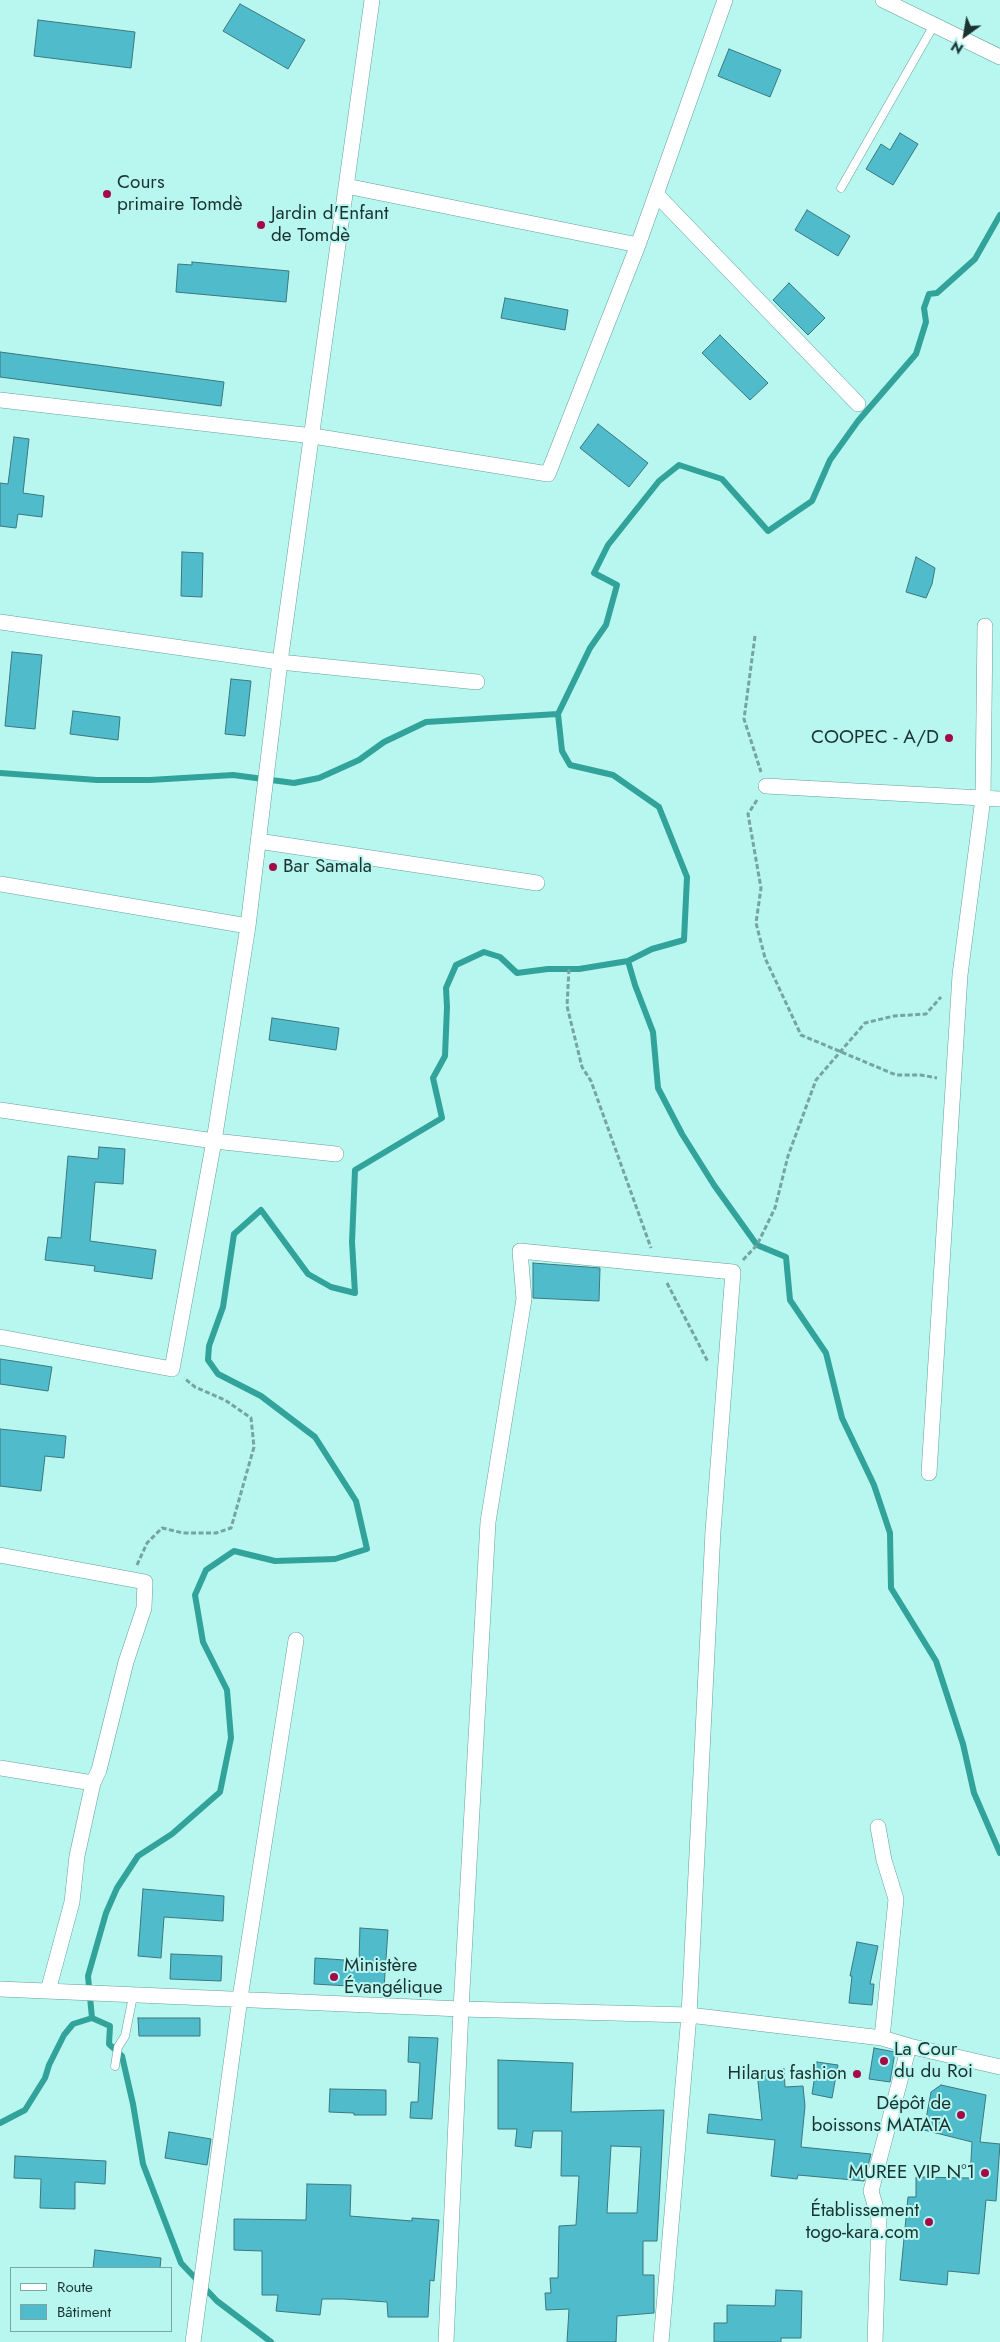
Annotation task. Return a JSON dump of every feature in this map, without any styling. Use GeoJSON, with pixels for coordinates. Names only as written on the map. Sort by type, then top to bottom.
{"type":"FeatureCollection","features":[{"type":"Feature","properties":{"kind":"street"},"geometry":{"type":"LineString","coordinates":[[0,1337],[172,1368],[214,1141],[248,926],[280,662],[313,436],[372,0]]}},
{"type":"Feature","properties":{"kind":"street"},"geometry":{"type":"LineString","coordinates":[[0,400],[313,436],[548,474],[638,245],[726,0]]}},
{"type":"Feature","properties":{"kind":"street"},"geometry":{"type":"LineString","coordinates":[[883,0],[1000,57]]}},
{"type":"Feature","properties":{"kind":"street"},"geometry":{"type":"LineString","coordinates":[[346,186],[638,245]]}},
{"type":"Feature","properties":{"kind":"street"},"geometry":{"type":"LineString","coordinates":[[656,194],[858,404]]}},
{"type":"Feature","properties":{"kind":"street"},"geometry":{"type":"LineString","coordinates":[[0,622],[280,662],[477,682]]}},
{"type":"Feature","properties":{"kind":"street"},"geometry":{"type":"LineString","coordinates":[[929,1473],[960,975],[983,798],[985,626]]}},
{"type":"Feature","properties":{"kind":"street"},"geometry":{"type":"LineString","coordinates":[[766,786],[1000,799]]}},
{"type":"Feature","properties":{"kind":"street"},"geometry":{"type":"LineString","coordinates":[[258,841],[537,883]]}},
{"type":"Feature","properties":{"kind":"street"},"geometry":{"type":"LineString","coordinates":[[0,884],[248,926]]}},
{"type":"Feature","properties":{"kind":"street"},"geometry":{"type":"LineString","coordinates":[[0,1110],[214,1141],[336,1154]]}},
{"type":"Feature","properties":{"kind":"street"},"geometry":{"type":"LineString","coordinates":[[446,2342],[461,2009],[488,1522],[524,1299],[520,1251],[732,1272],[713,1531],[689,2015],[661,2342]]}},
{"type":"Feature","properties":{"kind":"street"},"geometry":{"type":"LineString","coordinates":[[0,1555],[146,1582],[144,1608],[126,1662],[99,1770],[93,1784],[77,1856],[72,1902],[48,1991]]}},
{"type":"Feature","properties":{"kind":"street"},"geometry":{"type":"LineString","coordinates":[[193,2342],[240,1998],[296,1640]]}},
{"type":"Feature","properties":{"kind":"street"},"geometry":{"type":"LineString","coordinates":[[0,1768],[93,1784]]}},
{"type":"Feature","properties":{"kind":"street"},"geometry":{"type":"LineString","coordinates":[[878,1827],[896,1899],[882,2038]]}},
{"type":"Feature","properties":{"kind":"street"},"geometry":{"type":"LineString","coordinates":[[0,1989],[461,2009],[689,2015],[882,2038],[1000,2066]]}},
{"type":"Feature","properties":{"kind":"street"},"geometry":{"type":"LineString","coordinates":[[875,2342],[879,2219],[871,2190],[910,2046]]}},
{"type":"Feature","properties":{"kind":"lane"},"geometry":{"type":"LineString","coordinates":[[841,188],[934,25]]}},
{"type":"Feature","properties":{"kind":"lane"},"geometry":{"type":"LineString","coordinates":[[114,2066],[118,2047],[125,2036],[133,1996]]}},
{"type":"Feature","properties":{"kind":"path"},"geometry":{"type":"LineString","coordinates":[[755,636],[744,720],[766,786],[748,814],[760,888],[756,923],[765,958],[801,1035],[896,1075],[921,1075],[954,1080]]}},
{"type":"Feature","properties":{"kind":"path"},"geometry":{"type":"LineString","coordinates":[[569,968],[567,1006],[582,1067],[591,1081],[658,1265],[711,1368]]}},
{"type":"Feature","properties":{"kind":"path"},"geometry":{"type":"LineString","coordinates":[[732,1272],[757,1245],[775,1208],[788,1156],[816,1080],[865,1023],[894,1016],[926,1014],[960,975]]}},
{"type":"Feature","properties":{"kind":"path"},"geometry":{"type":"LineString","coordinates":[[146,1582],[137,1563],[147,1543],[162,1528],[183,1533],[207,1533],[231,1528],[254,1448],[251,1418],[225,1400],[195,1387],[172,1368]]}},
{"type":"Feature","properties":{"kind":"building"},"geometry":{"type":"Polygon","coordinates":[[[240,4],[305,40],[288,69],[223,31],[240,4]]]}},
{"type":"Feature","properties":{"kind":"building"},"geometry":{"type":"Polygon","coordinates":[[[38,20],[135,32],[131,68],[34,56],[38,20]]]}},
{"type":"Feature","properties":{"kind":"building"},"geometry":{"type":"Polygon","coordinates":[[[729,49],[781,70],[770,97],[718,76],[729,49]]]}},
{"type":"Feature","properties":{"kind":"building"},"geometry":{"type":"Polygon","coordinates":[[[900,133],[918,144],[893,185],[866,169],[881,144],[890,150],[900,133]]]}},
{"type":"Feature","properties":{"kind":"building"},"geometry":{"type":"Polygon","coordinates":[[[807,210],[850,236],[838,256],[795,230],[807,210]]]}},
{"type":"Feature","properties":{"kind":"building"},"geometry":{"type":"Polygon","coordinates":[[[192,262],[289,271],[286,302],[176,292],[178,264],[192,265],[192,262]]]}},
{"type":"Feature","properties":{"kind":"building"},"geometry":{"type":"Polygon","coordinates":[[[789,283],[825,318],[808,335],[773,300],[789,283]]]}},
{"type":"Feature","properties":{"kind":"building"},"geometry":{"type":"Polygon","coordinates":[[[505,298],[568,310],[565,330],[501,318],[505,298]]]}},
{"type":"Feature","properties":{"kind":"building"},"geometry":{"type":"Polygon","coordinates":[[[720,335],[768,383],[750,400],[702,353],[720,335]]]}},
{"type":"Feature","properties":{"kind":"building"},"geometry":{"type":"Polygon","coordinates":[[[0,352],[224,382],[221,406],[0,377],[0,352]]]}},
{"type":"Feature","properties":{"kind":"building"},"geometry":{"type":"Polygon","coordinates":[[[598,424],[648,463],[629,487],[580,448],[598,424]]]}},
{"type":"Feature","properties":{"kind":"building"},"geometry":{"type":"Polygon","coordinates":[[[14,437],[29,439],[23,493],[44,496],[42,517],[18,514],[16,528],[0,526],[0,483],[8,484],[14,437]]]}},
{"type":"Feature","properties":{"kind":"building"},"geometry":{"type":"Polygon","coordinates":[[[182,552],[203,553],[202,597],[181,596],[182,552]]]}},
{"type":"Feature","properties":{"kind":"building"},"geometry":{"type":"Polygon","coordinates":[[[916,557],[935,568],[932,584],[926,598],[906,592],[916,557]]]}},
{"type":"Feature","properties":{"kind":"building"},"geometry":{"type":"Polygon","coordinates":[[[12,652],[42,655],[35,729],[5,726],[12,652]]]}},
{"type":"Feature","properties":{"kind":"building"},"geometry":{"type":"Polygon","coordinates":[[[231,679],[251,681],[245,736],[225,734],[231,679]]]}},
{"type":"Feature","properties":{"kind":"building"},"geometry":{"type":"Polygon","coordinates":[[[73,711],[120,717],[118,740],[70,734],[73,711]]]}},
{"type":"Feature","properties":{"kind":"building"},"geometry":{"type":"Polygon","coordinates":[[[272,1018],[339,1028],[336,1050],[269,1040],[272,1018]]]}},
{"type":"Feature","properties":{"kind":"building"},"geometry":{"type":"Polygon","coordinates":[[[99,1147],[125,1149],[123,1184],[95,1182],[90,1241],[156,1250],[152,1279],[94,1271],[95,1266],[45,1260],[48,1237],[61,1238],[68,1156],[98,1159],[99,1147]]]}},
{"type":"Feature","properties":{"kind":"building"},"geometry":{"type":"Polygon","coordinates":[[[533,1263],[600,1268],[599,1301],[533,1298],[533,1263]]]}},
{"type":"Feature","properties":{"kind":"building"},"geometry":{"type":"Polygon","coordinates":[[[0,1359],[52,1367],[48,1391],[0,1384],[0,1359]]]}},
{"type":"Feature","properties":{"kind":"building"},"geometry":{"type":"Polygon","coordinates":[[[0,1429],[66,1436],[64,1458],[45,1456],[41,1491],[0,1486],[0,1429]]]}},
{"type":"Feature","properties":{"kind":"building"},"geometry":{"type":"Polygon","coordinates":[[[143,1889],[224,1896],[223,1921],[164,1917],[161,1958],[138,1956],[143,1889]]]}},
{"type":"Feature","properties":{"kind":"building"},"geometry":{"type":"Polygon","coordinates":[[[360,1928],[388,1930],[384,1988],[314,1984],[315,1958],[359,1961],[360,1928]]]}},
{"type":"Feature","properties":{"kind":"building"},"geometry":{"type":"Polygon","coordinates":[[[857,1942],[878,1946],[870,1984],[874,1984],[872,2005],[849,2003],[852,1976],[850,1976],[857,1942]]]}},
{"type":"Feature","properties":{"kind":"building"},"geometry":{"type":"Polygon","coordinates":[[[171,1954],[222,1956],[221,1981],[170,1979],[171,1954]]]}},
{"type":"Feature","properties":{"kind":"building"},"geometry":{"type":"Polygon","coordinates":[[[138,2018],[200,2018],[200,2036],[139,2036],[138,2018]]]}},
{"type":"Feature","properties":{"kind":"building"},"geometry":{"type":"Polygon","coordinates":[[[409,2037],[438,2038],[432,2119],[410,2118],[411,2102],[418,2102],[420,2063],[408,2062],[409,2037]]]}},
{"type":"Feature","properties":{"kind":"building"},"geometry":{"type":"Polygon","coordinates":[[[874,2048],[895,2052],[890,2082],[869,2079],[874,2048]]]}},
{"type":"Feature","properties":{"kind":"building"},"geometry":{"type":"Polygon","coordinates":[[[498,2060],[573,2063],[571,2112],[664,2110],[657,2241],[643,2241],[643,2275],[654,2275],[654,2313],[617,2316],[616,2342],[567,2342],[569,2309],[546,2310],[545,2293],[551,2293],[550,2278],[558,2278],[559,2226],[576,2225],[579,2176],[561,2176],[562,2131],[533,2131],[531,2148],[515,2146],[517,2129],[498,2129],[498,2060]],[[611,2146],[607,2213],[637,2213],[641,2147],[611,2146]]]}},
{"type":"Feature","properties":{"kind":"building"},"geometry":{"type":"Polygon","coordinates":[[[817,2062],[838,2065],[832,2098],[812,2094],[817,2062]]]}},
{"type":"Feature","properties":{"kind":"building"},"geometry":{"type":"Polygon","coordinates":[[[784,2069],[785,2087],[803,2086],[805,2106],[801,2147],[871,2154],[864,2181],[798,2175],[797,2179],[771,2176],[775,2140],[707,2133],[709,2114],[762,2120],[757,2072],[784,2069]]]}},
{"type":"Feature","properties":{"kind":"building"},"geometry":{"type":"Polygon","coordinates":[[[941,2085],[986,2095],[980,2142],[1000,2144],[996,2201],[986,2200],[979,2274],[948,2271],[947,2285],[900,2280],[908,2197],[916,2197],[916,2177],[970,2178],[972,2142],[924,2130],[931,2092],[941,2085]]]}},
{"type":"Feature","properties":{"kind":"building"},"geometry":{"type":"Polygon","coordinates":[[[330,2089],[386,2090],[386,2115],[354,2115],[354,2113],[329,2112],[330,2089]]]}},
{"type":"Feature","properties":{"kind":"building"},"geometry":{"type":"Polygon","coordinates":[[[169,2132],[211,2139],[207,2165],[165,2158],[169,2132]]]}},
{"type":"Feature","properties":{"kind":"building"},"geometry":{"type":"Polygon","coordinates":[[[15,2156],[106,2161],[105,2184],[75,2182],[75,2209],[40,2208],[41,2179],[14,2178],[15,2156]]]}},
{"type":"Feature","properties":{"kind":"building"},"geometry":{"type":"Polygon","coordinates":[[[307,2184],[351,2185],[350,2216],[412,2221],[412,2218],[439,2220],[434,2281],[430,2280],[428,2317],[388,2317],[387,2302],[343,2299],[322,2299],[320,2315],[276,2311],[278,2295],[262,2295],[262,2251],[234,2250],[234,2219],[306,2220],[307,2184]]]}},
{"type":"Feature","properties":{"kind":"building"},"geometry":{"type":"Polygon","coordinates":[[[95,2250],[161,2258],[160,2267],[93,2267],[95,2250]]]}},
{"type":"Feature","properties":{"kind":"building"},"geometry":{"type":"Polygon","coordinates":[[[776,2290],[802,2291],[801,2338],[781,2338],[781,2342],[714,2342],[714,2323],[727,2323],[727,2305],[775,2306],[776,2290]]]}},
{"type":"Feature","properties":{"kind":"waterway"},"geometry":{"type":"LineString","coordinates":[[92,2018],[88,1976],[106,1913],[117,1888],[138,1856],[172,1834],[220,1792],[231,1738],[227,1690],[203,1642],[195,1595],[206,1570],[234,1551],[275,1561],[335,1559],[367,1549],[356,1501],[315,1437],[261,1396],[218,1374],[208,1360],[209,1346],[223,1307],[234,1234],[261,1210],[308,1274],[331,1287],[355,1293],[352,1242],[355,1170],[442,1118],[433,1078],[445,1056],[446,988],[456,965],[484,952],[500,957],[517,973],[548,969],[579,969],[628,961],[652,949],[684,940],[687,877],[659,807],[613,775],[570,765],[562,751],[558,714],[590,648],[606,625],[617,585],[594,573],[608,545],[659,481],[679,465],[722,479],[768,531],[812,501],[830,460],[858,421],[916,354],[926,322],[924,308],[929,294],[937,293],[975,259],[1000,215]]}},
{"type":"Feature","properties":{"kind":"waterway"},"geometry":{"type":"LineString","coordinates":[[0,773],[97,780],[150,780],[233,775],[294,783],[319,778],[359,760],[384,742],[426,722],[558,714]]}},
{"type":"Feature","properties":{"kind":"waterway"},"geometry":{"type":"LineString","coordinates":[[628,961],[653,1032],[658,1088],[682,1134],[714,1185],[757,1245],[786,1257],[790,1300],[826,1353],[842,1418],[874,1485],[890,1533],[891,1588],[936,1661],[963,1744],[974,1793],[1000,1853]]}},
{"type":"Feature","properties":{"kind":"waterway"},"geometry":{"type":"LineString","coordinates":[[92,2018],[110,2026],[109,2044],[122,2056],[133,2104],[143,2164],[181,2263],[217,2301],[271,2342]]}},
{"type":"Feature","properties":{"kind":"waterway"},"geometry":{"type":"LineString","coordinates":[[0,2123],[25,2110],[45,2078],[49,2065],[64,2035],[73,2024],[92,2018]]}},
{"type":"Feature","properties":{"kind":"place","name":"Cours primaire Tomdè"},"geometry":{"type":"Point","coordinates":[107,194]}},
{"type":"Feature","properties":{"kind":"place","name":"Jardin d'Enfant de Tomdè"},"geometry":{"type":"Point","coordinates":[261,225]}},
{"type":"Feature","properties":{"kind":"place","name":"COOPEC - A/D"},"geometry":{"type":"Point","coordinates":[949,738]}},
{"type":"Feature","properties":{"kind":"place","name":"Bar Samala"},"geometry":{"type":"Point","coordinates":[273,867]}},
{"type":"Feature","properties":{"kind":"place","name":"Ministère Évangélique"},"geometry":{"type":"Point","coordinates":[334,1977]}},
{"type":"Feature","properties":{"kind":"place","name":"La Cour du du Roi"},"geometry":{"type":"Point","coordinates":[884,2061]}},
{"type":"Feature","properties":{"kind":"place","name":"Hilarus fashion"},"geometry":{"type":"Point","coordinates":[857,2074]}},
{"type":"Feature","properties":{"kind":"place","name":"Dépôt de boissons MATATA"},"geometry":{"type":"Point","coordinates":[961,2115]}},
{"type":"Feature","properties":{"kind":"place","name":"MUREE VIP N°1"},"geometry":{"type":"Point","coordinates":[985,2173]}},
{"type":"Feature","properties":{"kind":"place","name":"Établissement togo-kara.com"},"geometry":{"type":"Point","coordinates":[929,2222]}}]}
